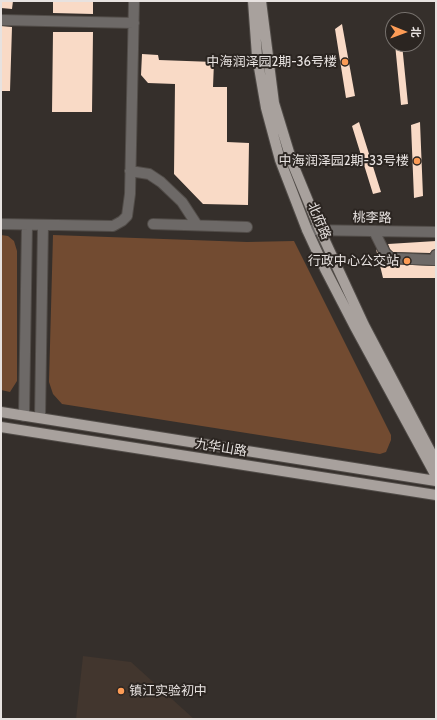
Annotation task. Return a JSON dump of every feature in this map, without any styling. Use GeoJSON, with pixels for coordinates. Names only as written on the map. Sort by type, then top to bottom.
{"type":"FeatureCollection","features":[{"type":"Feature","properties":{"kind":"main road","name":"北府路"},"geometry":{"type":"LineString","coordinates":[[252,1],[257,56],[266,108],[280,160],[307,230],[354,327],[436,476]]}},
{"type":"Feature","properties":{"kind":"main road","name":"北府路"},"geometry":{"type":"LineString","coordinates":[[261,1],[274,104],[292,162],[320,230],[364,325],[436,462]]}},
{"type":"Feature","properties":{"kind":"main road","name":"九华山路"},"geometry":{"type":"LineString","coordinates":[[1,412],[436,481]]}},
{"type":"Feature","properties":{"kind":"main road","name":"九华山路"},"geometry":{"type":"LineString","coordinates":[[1,427],[436,495]]}},
{"type":"Feature","properties":{"kind":"street"},"geometry":{"type":"LineString","coordinates":[[1,224],[43,226],[114,226],[122,222],[127,216],[130,171],[134,1]]}},
{"type":"Feature","properties":{"kind":"street"},"geometry":{"type":"LineString","coordinates":[[1,20],[134,23]]}},
{"type":"Feature","properties":{"kind":"street"},"geometry":{"type":"LineString","coordinates":[[130,171],[149,174],[161,182],[182,202],[197,225]]}},
{"type":"Feature","properties":{"kind":"street"},"geometry":{"type":"LineString","coordinates":[[153,224],[248,227]]}},
{"type":"Feature","properties":{"kind":"street"},"geometry":{"type":"LineString","coordinates":[[24,416],[27,225]]}},
{"type":"Feature","properties":{"kind":"street"},"geometry":{"type":"LineString","coordinates":[[40,418],[43,226]]}},
{"type":"Feature","properties":{"kind":"street","name":"桃李路"},"geometry":{"type":"LineString","coordinates":[[307,230],[436,232]]}},
{"type":"Feature","properties":{"kind":"street"},"geometry":{"type":"LineString","coordinates":[[374,231],[384,253],[391,258],[434,260],[436,255]]}},
{"type":"Feature","properties":{"kind":"shaded area"},"geometry":{"type":"Polygon","coordinates":[[[1,235],[8,236],[14,241],[17,251],[17,381],[10,392],[1,390],[1,235]]]}},
{"type":"Feature","properties":{"kind":"shaded area"},"geometry":{"type":"Polygon","coordinates":[[[53,235],[247,242],[294,241],[391,435],[391,440],[386,452],[380,454],[62,404],[53,394],[49,382],[53,235]]]}},
{"type":"Feature","properties":{"kind":"shaded area","name":"镇江实验初中"},"geometry":{"type":"Polygon","coordinates":[[[83,656],[131,662],[194,719],[76,719],[83,656]]]}},
{"type":"Feature","properties":{"kind":"building"},"geometry":{"type":"Polygon","coordinates":[[[1,1],[13,1],[12,9],[1,8],[1,1]]]}},
{"type":"Feature","properties":{"kind":"building"},"geometry":{"type":"Polygon","coordinates":[[[53,1],[93,1],[93,14],[53,13],[53,1]]]}},
{"type":"Feature","properties":{"kind":"building","name":"中海润泽园2期-36号楼"},"geometry":{"type":"Polygon","coordinates":[[[342,24],[355,96],[346,98],[335,29],[342,24]]]}},
{"type":"Feature","properties":{"kind":"building"},"geometry":{"type":"Polygon","coordinates":[[[1,26],[12,27],[10,91],[1,91],[1,26]]]}},
{"type":"Feature","properties":{"kind":"building"},"geometry":{"type":"Polygon","coordinates":[[[53,32],[93,32],[92,112],[52,112],[53,32]]]}},
{"type":"Feature","properties":{"kind":"building"},"geometry":{"type":"Polygon","coordinates":[[[396,52],[403,52],[408,104],[401,105],[396,52]]]}},
{"type":"Feature","properties":{"kind":"building"},"geometry":{"type":"Polygon","coordinates":[[[142,54],[158,55],[159,60],[214,62],[213,87],[227,87],[227,142],[249,143],[248,205],[203,204],[174,174],[175,84],[148,83],[141,75],[142,54]]]}},
{"type":"Feature","properties":{"kind":"building"},"geometry":{"type":"Polygon","coordinates":[[[359,122],[381,192],[373,194],[352,126],[359,122]]]}},
{"type":"Feature","properties":{"kind":"building","name":"中海润泽园2期-33号楼"},"geometry":{"type":"Polygon","coordinates":[[[420,122],[423,196],[414,198],[411,125],[420,122]]]}},
{"type":"Feature","properties":{"kind":"building"},"geometry":{"type":"Polygon","coordinates":[[[436,241],[436,249],[432,250],[430,253],[393,252],[388,244],[436,241]]]}},
{"type":"Feature","properties":{"kind":"building"},"geometry":{"type":"Polygon","coordinates":[[[376,249],[381,258],[390,264],[436,266],[436,278],[383,278],[376,249]]]}},
{"type":"Feature","properties":{"kind":"place","name":"中海润泽园2期-36号楼"},"geometry":{"type":"Point","coordinates":[345,62]}},
{"type":"Feature","properties":{"kind":"place","name":"中海润泽园2期-33号楼"},"geometry":{"type":"Point","coordinates":[417,161]}},
{"type":"Feature","properties":{"kind":"place","name":"行政中心公交站"},"geometry":{"type":"Point","coordinates":[407,261]}},
{"type":"Feature","properties":{"kind":"place","name":"镇江实验初中"},"geometry":{"type":"Point","coordinates":[121,691]}}]}
